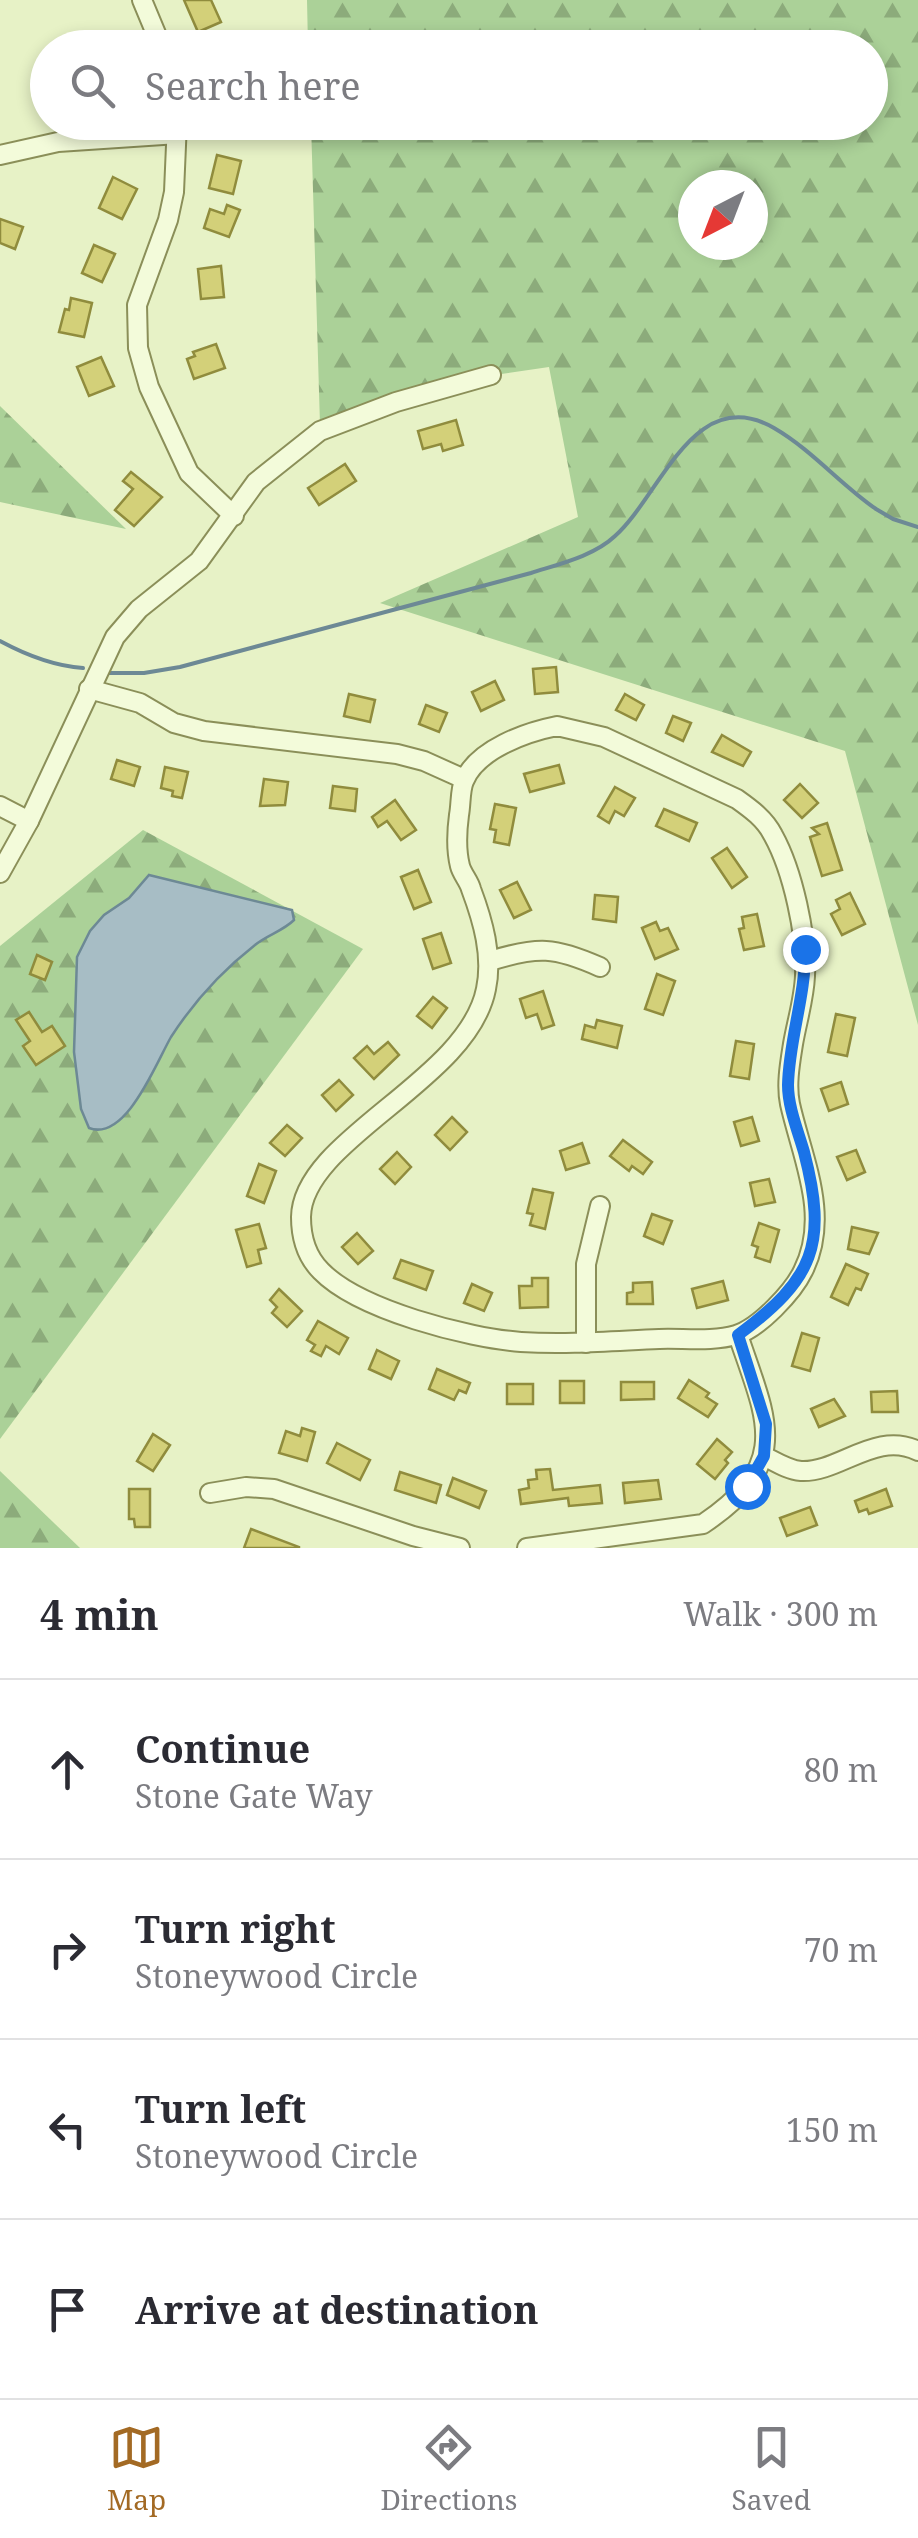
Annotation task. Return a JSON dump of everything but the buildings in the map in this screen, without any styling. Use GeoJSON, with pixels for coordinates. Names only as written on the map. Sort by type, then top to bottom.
{"type":"FeatureCollection","features":[{"type":"Feature","properties":{"kind":"street"},"geometry":{"type":"LineString","coordinates":[[142,0],[154,30]]}},
{"type":"Feature","properties":{"kind":"street"},"geometry":{"type":"LineString","coordinates":[[0,155],[75,140]]}},
{"type":"Feature","properties":{"kind":"street"},"geometry":{"type":"LineString","coordinates":[[176,140],[174,192],[168,220],[137,305],[138,348],[149,386],[189,473],[234,516]]}},
{"type":"Feature","properties":{"kind":"street"},"geometry":{"type":"LineString","coordinates":[[0,873],[78,720],[106,652],[125,624],[199,561],[256,482],[320,431],[396,402],[491,375]]}},
{"type":"Feature","properties":{"kind":"street"},"geometry":{"type":"LineString","coordinates":[[90,688],[140,703],[174,723],[204,731],[397,754],[464,779]]}},
{"type":"Feature","properties":{"kind":"street"},"geometry":{"type":"LineString","coordinates":[[557,726],[604,737],[716,786],[754,811],[773,836],[788,876],[805,949],[804,990],[788,1088],[807,1164],[815,1233],[806,1266],[784,1299],[738,1335],[586,1342],[523,1342],[468,1336],[417,1320],[335,1283],[312,1260],[302,1234],[301,1210],[311,1180],[452,1051],[473,1022],[486,994],[490,961],[482,920],[460,867],[457,831],[464,779],[486,756],[516,736],[557,726]]}},
{"type":"Feature","properties":{"kind":"street"},"geometry":{"type":"LineString","coordinates":[[0,806],[29,822]]}},
{"type":"Feature","properties":{"kind":"street"},"geometry":{"type":"LineString","coordinates":[[490,961],[541,950],[564,951],[600,967]]}},
{"type":"Feature","properties":{"kind":"street"},"geometry":{"type":"LineString","coordinates":[[586,1342],[586,1264],[600,1206]]}},
{"type":"Feature","properties":{"kind":"street"},"geometry":{"type":"LineString","coordinates":[[526,1548],[703,1524],[726,1508],[747,1486],[764,1456],[766,1424],[738,1335]]}},
{"type":"Feature","properties":{"kind":"street"},"geometry":{"type":"LineString","coordinates":[[764,1456],[786,1468],[806,1472],[892,1445],[918,1451]]}},
{"type":"Feature","properties":{"kind":"street"},"geometry":{"type":"LineString","coordinates":[[210,1494],[246,1487],[274,1489],[460,1548]]}},
{"type":"Feature","properties":{"kind":"green space"},"geometry":{"type":"Polygon","coordinates":[[[307,0],[918,0],[918,1025],[845,751],[380,603],[578,517],[549,367],[412,387],[320,425],[312,140],[888,140],[888,30],[308,30],[307,0]]]}},
{"type":"Feature","properties":{"kind":"green space"},"geometry":{"type":"Polygon","coordinates":[[[0,406],[126,529],[0,502],[0,406]]]}},
{"type":"Feature","properties":{"kind":"green space"},"geometry":{"type":"Polygon","coordinates":[[[143,830],[363,949],[0,1439],[0,946],[143,830]]]}},
{"type":"Feature","properties":{"kind":"green space"},"geometry":{"type":"Polygon","coordinates":[[[0,1471],[80,1548],[0,1548],[0,1471]]]}},
{"type":"Feature","properties":{"kind":"water"},"geometry":{"type":"Polygon","coordinates":[[[149,875],[292,910],[294,920],[243,955],[199,1000],[171,1037],[127,1112],[103,1129],[89,1128],[81,1109],[74,1052],[77,957],[90,931],[104,915],[129,898],[149,875]]]}},
{"type":"Feature","properties":{"kind":"waterway"},"geometry":{"type":"LineString","coordinates":[[106,673],[144,673],[180,667],[531,573],[587,554],[607,543],[632,518],[682,449],[701,431],[722,420],[746,418],[774,428],[876,509],[918,527]]}},
{"type":"Feature","properties":{"kind":"waterway"},"geometry":{"type":"LineString","coordinates":[[0,641],[40,659],[83,668]]}},
{"type":"Feature","properties":{"kind":"route"},"geometry":{"type":"LineString","coordinates":[[747,1486],[764,1456],[766,1424],[738,1335],[784,1299],[806,1266],[815,1233],[807,1164],[788,1088],[804,990],[805,949]]}}]}
